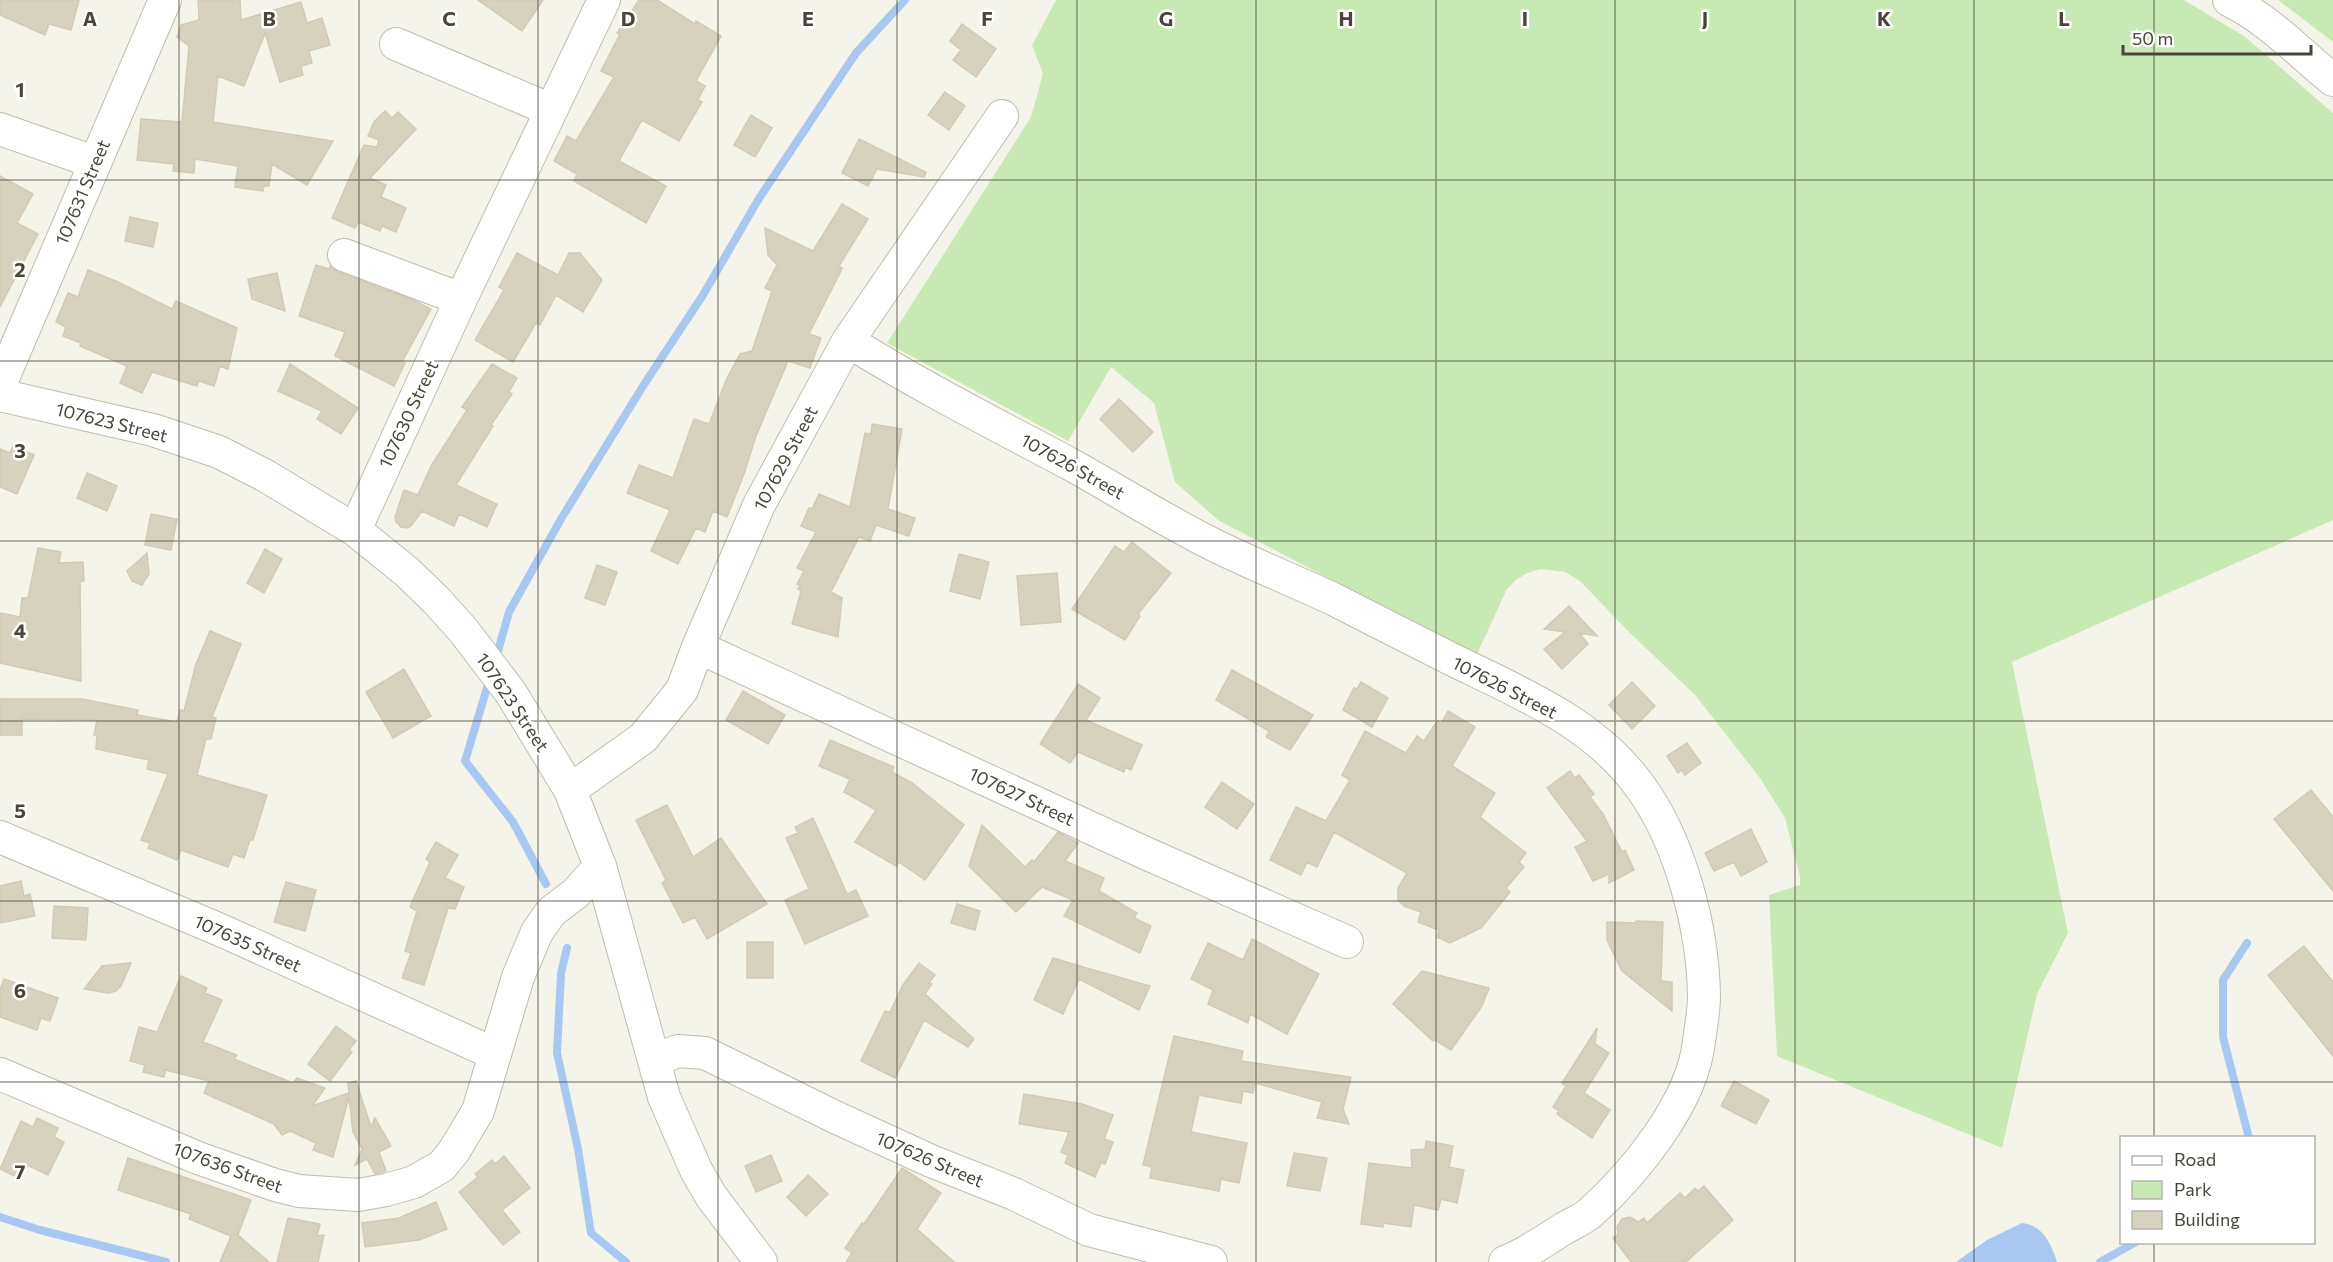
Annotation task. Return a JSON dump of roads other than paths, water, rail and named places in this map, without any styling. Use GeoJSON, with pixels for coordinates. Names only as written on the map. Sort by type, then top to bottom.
{"type":"FeatureCollection","features":[{"type":"Feature","properties":{"kind":"street","name":"107631 Street"},"geometry":{"type":"LineString","coordinates":[[0,385],[165,0]]}},
{"type":"Feature","properties":{"kind":"street","name":"107630 Street"},"geometry":{"type":"LineString","coordinates":[[355,530],[461,299],[604,0]]}},
{"type":"Feature","properties":{"kind":"street"},"geometry":{"type":"LineString","coordinates":[[2229,0],[2262,19],[2293,43],[2333,80]]}},
{"type":"Feature","properties":{"kind":"street"},"geometry":{"type":"LineString","coordinates":[[396,44],[551,110]]}},
{"type":"Feature","properties":{"kind":"street","name":"107629 Street"},"geometry":{"type":"LineString","coordinates":[[570,790],[643,738],[682,690],[698,646],[759,505],[848,341],[1002,116]]}},
{"type":"Feature","properties":{"kind":"street"},"geometry":{"type":"LineString","coordinates":[[0,129],[94,162]]}},
{"type":"Feature","properties":{"kind":"street"},"geometry":{"type":"LineString","coordinates":[[344,255],[461,299]]}},
{"type":"Feature","properties":{"kind":"street","name":"107626 Street"},"geometry":{"type":"LineString","coordinates":[[848,341],[905,376],[1137,501],[1206,541],[1336,601],[1527,695],[1590,734],[1638,783],[1654,807],[1671,844],[1695,913],[1704,1000],[1698,1051],[1677,1103],[1652,1146],[1632,1171],[1585,1217],[1538,1246],[1505,1262]]}},
{"type":"Feature","properties":{"kind":"street","name":"107623 Street"},"geometry":{"type":"LineString","coordinates":[[0,395],[153,430],[219,452],[266,476],[355,530],[407,572],[463,630],[511,693],[570,790],[600,866],[664,1097],[696,1170],[711,1196],[728,1215],[761,1262]]}},
{"type":"Feature","properties":{"kind":"street","name":"107627 Street"},"geometry":{"type":"LineString","coordinates":[[698,646],[1143,852],[1347,942]]}},
{"type":"Feature","properties":{"kind":"street","name":"107635 Street"},"geometry":{"type":"LineString","coordinates":[[0,837],[225,932],[495,1054]]}},
{"type":"Feature","properties":{"kind":"street","name":"107636 Street"},"geometry":{"type":"LineString","coordinates":[[0,1074],[198,1158],[275,1185],[299,1191],[358,1195],[414,1182],[442,1166],[454,1151],[478,1111],[518,977],[529,948],[551,912],[576,893],[600,866]]}},
{"type":"Feature","properties":{"kind":"street","name":"107626 Street"},"geometry":{"type":"LineString","coordinates":[[654,1060],[678,1051],[705,1053],[835,1117],[931,1161],[1014,1194],[1089,1230],[1211,1262]]}},
{"type":"Feature","properties":{"kind":"water"},"geometry":{"type":"Polygon","coordinates":[[[2022,1223],[2041,1231],[2049,1242],[2057,1262],[1956,1262],[1987,1240],[2022,1223]]]}},
{"type":"Feature","properties":{"kind":"waterway"},"geometry":{"type":"LineString","coordinates":[[496,658],[509,612],[561,519],[643,386],[703,295],[758,200],[856,53],[905,0]]}},
{"type":"Feature","properties":{"kind":"waterway"},"geometry":{"type":"LineString","coordinates":[[490,678],[465,761],[513,822],[546,884]]}},
{"type":"Feature","properties":{"kind":"waterway"},"geometry":{"type":"LineString","coordinates":[[2247,943],[2223,980],[2223,1037],[2248,1136]]}},
{"type":"Feature","properties":{"kind":"waterway"},"geometry":{"type":"LineString","coordinates":[[567,948],[561,973],[557,1053],[578,1149],[591,1233],[626,1262]]}},
{"type":"Feature","properties":{"kind":"waterway"},"geometry":{"type":"LineString","coordinates":[[0,1217],[40,1230],[166,1262]]}},
{"type":"Feature","properties":{"kind":"waterway"},"geometry":{"type":"LineString","coordinates":[[2100,1262],[2132,1244]]}}]}
